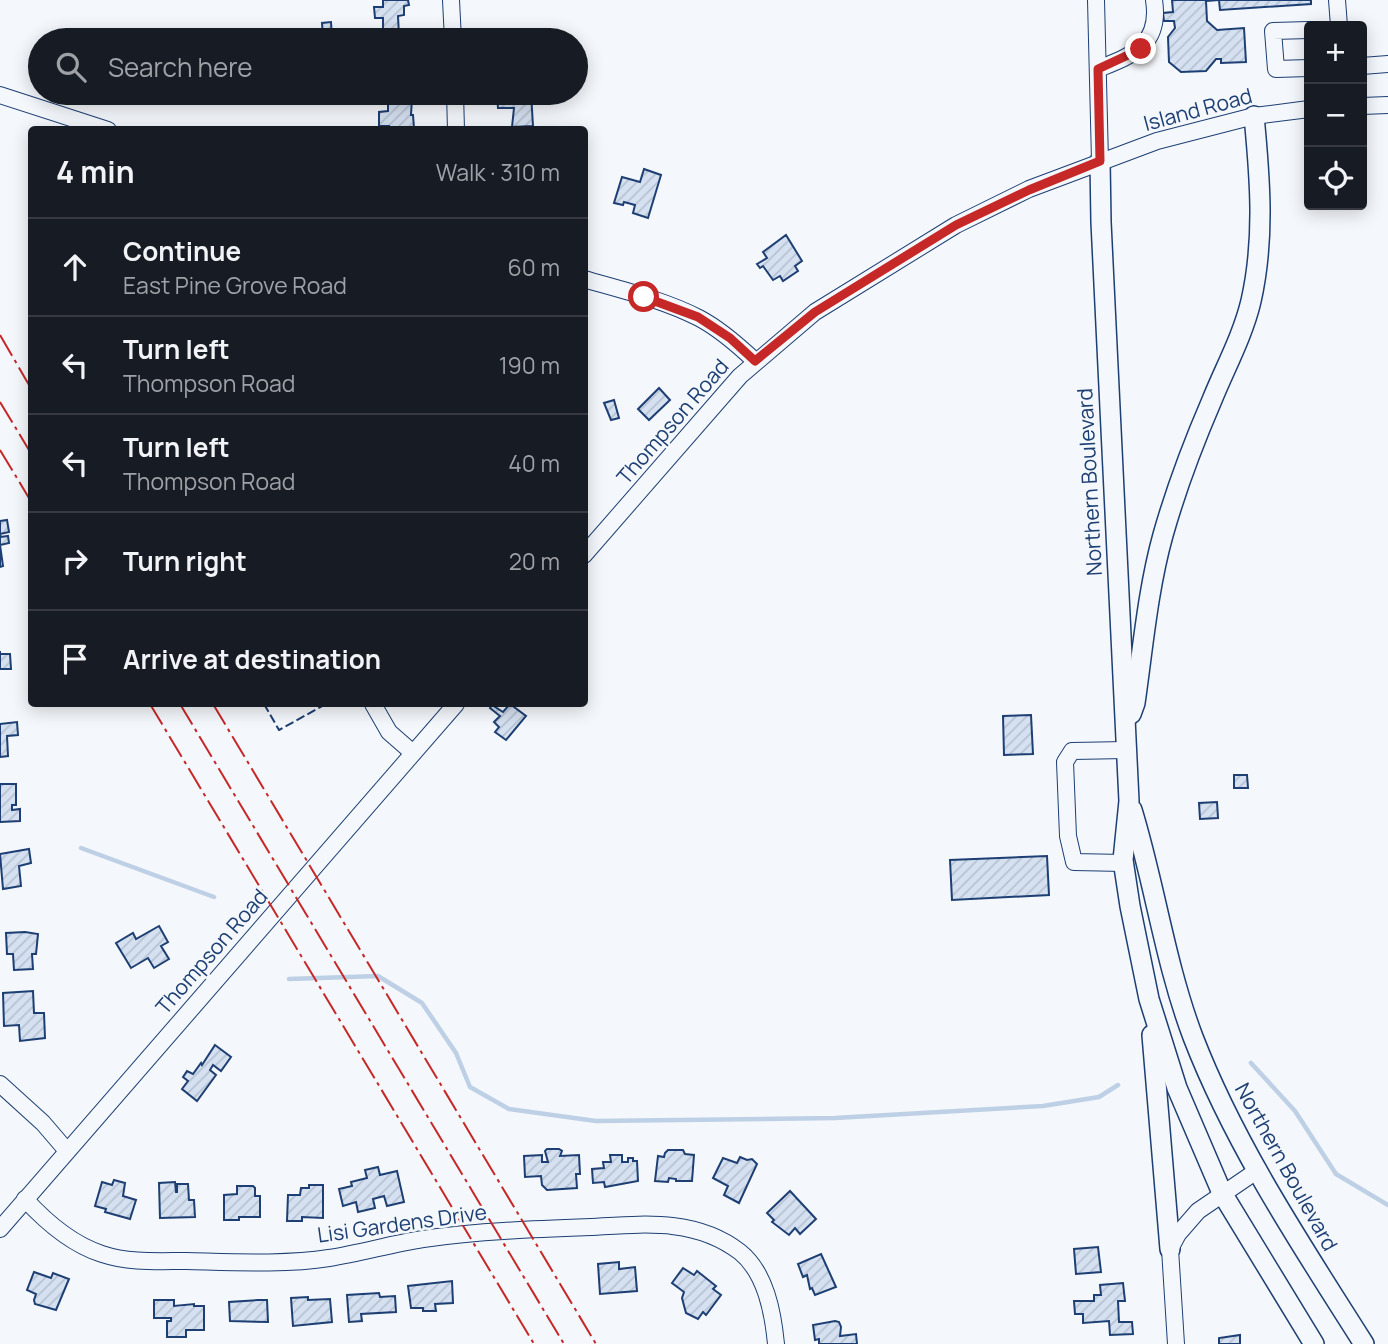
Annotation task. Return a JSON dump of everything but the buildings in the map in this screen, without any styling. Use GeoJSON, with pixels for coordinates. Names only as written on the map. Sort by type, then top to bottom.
{"type":"FeatureCollection","features":[{"type":"Feature","properties":{"kind":"main road"},"geometry":{"type":"LineString","coordinates":[[1125,728],[1135,703],[1151,590],[1163,536],[1203,420],[1242,330],[1251,301],[1261,232],[1261,195],[1254,116]]}},
{"type":"Feature","properties":{"kind":"main road","name":"Northern Boulevard"},"geometry":{"type":"LineString","coordinates":[[1100,161],[1129,802],[1124,863],[1149,999],[1184,1107],[1222,1193],[1314,1344]]}},
{"type":"Feature","properties":{"kind":"main road","name":"Northern Boulevard"},"geometry":{"type":"LineString","coordinates":[[1129,802],[1146,854],[1167,955],[1192,1035],[1233,1126],[1364,1344]]}},
{"type":"Feature","properties":{"kind":"main road"},"geometry":{"type":"LineString","coordinates":[[1149,999],[1170,1249]]}},
{"type":"Feature","properties":{"kind":"street"},"geometry":{"type":"LineString","coordinates":[[452,0],[453,28]]}},
{"type":"Feature","properties":{"kind":"street"},"geometry":{"type":"LineString","coordinates":[[1096,0],[1100,161]]}},
{"type":"Feature","properties":{"kind":"street"},"geometry":{"type":"LineString","coordinates":[[1098,69],[1126,58],[1141,49],[1149,40],[1154,26],[1154,0]]}},
{"type":"Feature","properties":{"kind":"street"},"geometry":{"type":"LineString","coordinates":[[1337,0],[1339,21]]}},
{"type":"Feature","properties":{"kind":"street"},"geometry":{"type":"LineString","coordinates":[[1304,30],[1273,32],[1276,69],[1304,68]]}},
{"type":"Feature","properties":{"kind":"street"},"geometry":{"type":"LineString","coordinates":[[1367,66],[1388,64]]}},
{"type":"Feature","properties":{"kind":"street"},"geometry":{"type":"LineString","coordinates":[[0,96],[28,105]]}},
{"type":"Feature","properties":{"kind":"street"},"geometry":{"type":"LineString","coordinates":[[1367,106],[1388,104]]}},
{"type":"Feature","properties":{"kind":"street"},"geometry":{"type":"LineString","coordinates":[[29,105],[95,126]]}},
{"type":"Feature","properties":{"kind":"street"},"geometry":{"type":"LineString","coordinates":[[455,105],[456,126]]}},
{"type":"Feature","properties":{"kind":"street","name":"Island Road"},"geometry":{"type":"LineString","coordinates":[[1100,161],[1157,141],[1254,116],[1304,110]]}},
{"type":"Feature","properties":{"kind":"street","name":"Thompson Road"},"geometry":{"type":"LineString","coordinates":[[588,550],[755,361],[815,312],[956,225],[1029,190],[1100,161]]}},
{"type":"Feature","properties":{"kind":"street"},"geometry":{"type":"LineString","coordinates":[[588,280],[698,317],[730,338],[755,361]]}},
{"type":"Feature","properties":{"kind":"street"},"geometry":{"type":"LineString","coordinates":[[375,707],[389,732],[413,753]]}},
{"type":"Feature","properties":{"kind":"street","name":"Thompson Road"},"geometry":{"type":"LineString","coordinates":[[0,1229],[453,707]]}},
{"type":"Feature","properties":{"kind":"street"},"geometry":{"type":"LineString","coordinates":[[1124,863],[1074,862],[1068,836],[1065,762],[1072,751],[1126,750]]}},
{"type":"Feature","properties":{"kind":"street"},"geometry":{"type":"LineString","coordinates":[[0,1084],[43,1123],[67,1151]]}},
{"type":"Feature","properties":{"kind":"street"},"geometry":{"type":"LineString","coordinates":[[1176,1344],[1170,1249],[1178,1234],[1198,1211],[1258,1170]]}},
{"type":"Feature","properties":{"kind":"street","name":"Lisi Gardens Drive"},"geometry":{"type":"LineString","coordinates":[[25,1199],[62,1234],[103,1254],[131,1260],[248,1262],[327,1259],[422,1239],[499,1231],[653,1224],[688,1227],[715,1237],[741,1253],[752,1265],[765,1291],[774,1321],[776,1344]]}},
{"type":"Feature","properties":{"kind":"waterway"},"geometry":{"type":"LineString","coordinates":[[81,848],[214,897]]}},
{"type":"Feature","properties":{"kind":"waterway"},"geometry":{"type":"LineString","coordinates":[[289,979],[378,976],[422,1003],[456,1053],[470,1087],[509,1109],[596,1121],[835,1118],[1043,1106],[1099,1097],[1118,1085]]}},
{"type":"Feature","properties":{"kind":"waterway"},"geometry":{"type":"LineString","coordinates":[[1251,1063],[1295,1111],[1336,1174],[1388,1205]]}},
{"type":"Feature","properties":{"kind":"fence"},"geometry":{"type":"LineString","coordinates":[[266,707],[279,730],[321,707]]}},
{"type":"Feature","properties":{"kind":"power"},"geometry":{"type":"LineString","coordinates":[[0,335],[28,383]]}},
{"type":"Feature","properties":{"kind":"power"},"geometry":{"type":"LineString","coordinates":[[0,402],[28,448]]}},
{"type":"Feature","properties":{"kind":"power"},"geometry":{"type":"LineString","coordinates":[[0,450],[28,496]]}},
{"type":"Feature","properties":{"kind":"power"},"geometry":{"type":"LineString","coordinates":[[152,707],[534,1344]]}},
{"type":"Feature","properties":{"kind":"power"},"geometry":{"type":"LineString","coordinates":[[182,707],[564,1344]]}},
{"type":"Feature","properties":{"kind":"power"},"geometry":{"type":"LineString","coordinates":[[215,707],[596,1344]]}},
{"type":"Feature","properties":{"kind":"route"},"geometry":{"type":"LineString","coordinates":[[644,297],[698,317],[730,338],[755,361],[815,312],[956,225],[1029,190],[1100,161],[1098,69],[1141,49]]}}]}
